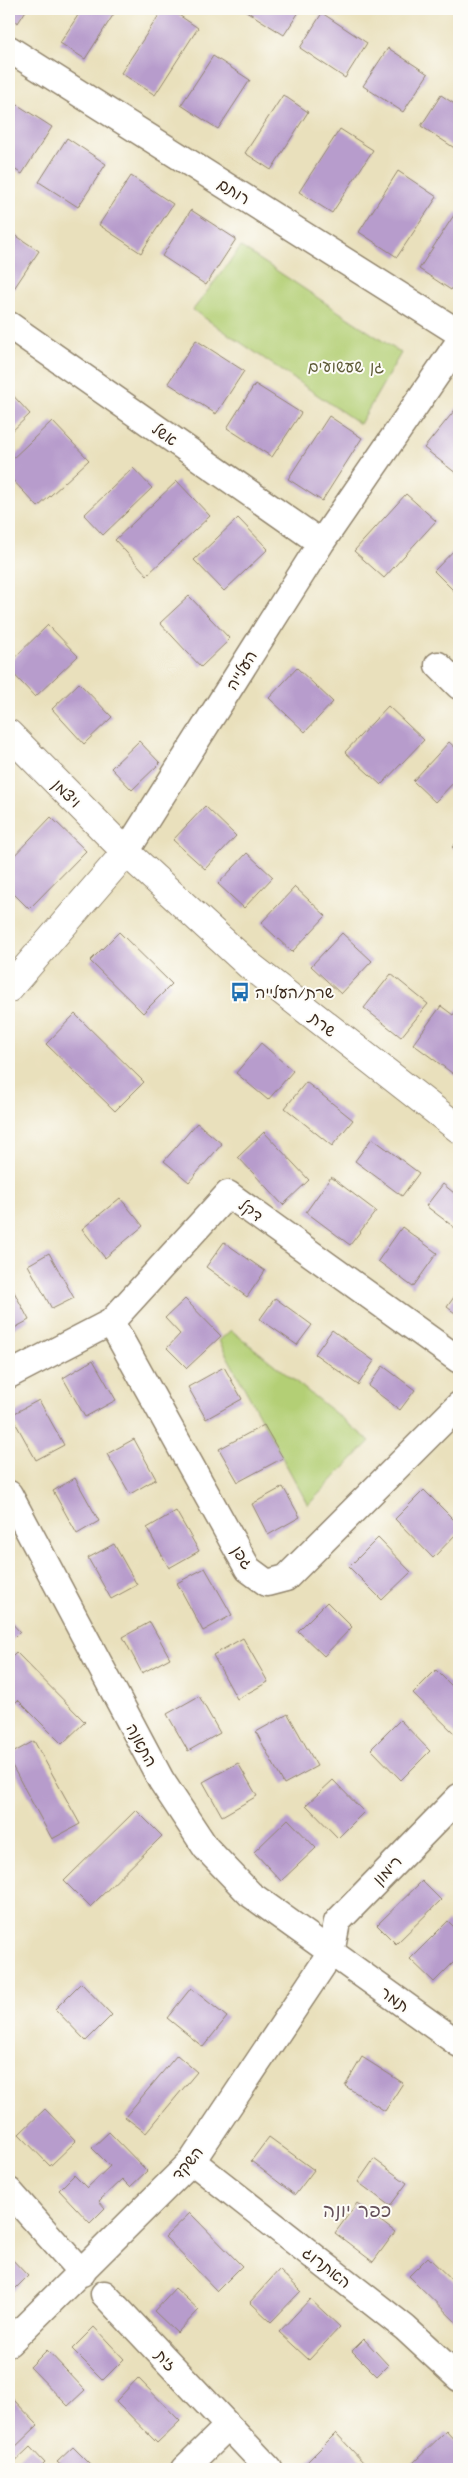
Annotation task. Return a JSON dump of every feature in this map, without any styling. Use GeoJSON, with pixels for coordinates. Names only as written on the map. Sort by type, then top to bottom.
{"type":"FeatureCollection","features":[{"type":"Feature","properties":{"kind":"street","name":"רותם"},"geometry":{"type":"LineString","coordinates":[[9,50],[459,333]]}},
{"type":"Feature","properties":{"kind":"street","name":"אשל"},"geometry":{"type":"LineString","coordinates":[[9,325],[321,543]]}},
{"type":"Feature","properties":{"kind":"street","name":"העלייה"},"geometry":{"type":"LineString","coordinates":[[9,988],[126,852],[321,543],[459,342]]}},
{"type":"Feature","properties":{"kind":"street"},"geometry":{"type":"LineString","coordinates":[[438,664],[459,686]]}},
{"type":"Feature","properties":{"kind":"street","name":"ויצמן"},"geometry":{"type":"LineString","coordinates":[[9,734],[126,852]]}},
{"type":"Feature","properties":{"kind":"street","name":"שרת"},"geometry":{"type":"LineString","coordinates":[[126,852],[248,965],[459,1129]]}},
{"type":"Feature","properties":{"kind":"street","name":"דקל"},"geometry":{"type":"LineString","coordinates":[[9,1375],[111,1322],[228,1194],[459,1360]]}},
{"type":"Feature","properties":{"kind":"street","name":"גפן"},"geometry":{"type":"LineString","coordinates":[[111,1322],[248,1569],[267,1583],[286,1578],[459,1405]]}},
{"type":"Feature","properties":{"kind":"street","name":"התאנה"},"geometry":{"type":"LineString","coordinates":[[9,1494],[161,1780],[206,1848],[250,1894],[331,1953]]}},
{"type":"Feature","properties":{"kind":"street","name":"רימון"},"geometry":{"type":"LineString","coordinates":[[331,1953],[337,1922],[459,1797]]}},
{"type":"Feature","properties":{"kind":"street","name":"תמר"},"geometry":{"type":"LineString","coordinates":[[331,1953],[459,2044]]}},
{"type":"Feature","properties":{"kind":"street","name":"השקד"},"geometry":{"type":"LineString","coordinates":[[9,2343],[82,2273],[192,2161],[331,1953]]}},
{"type":"Feature","properties":{"kind":"street","name":"האתרוג"},"geometry":{"type":"LineString","coordinates":[[192,2161],[405,2328],[459,2378]]}},
{"type":"Feature","properties":{"kind":"street"},"geometry":{"type":"LineString","coordinates":[[9,2191],[82,2273]]}},
{"type":"Feature","properties":{"kind":"street","name":"זית"},"geometry":{"type":"LineString","coordinates":[[104,2294],[269,2469]]}},
{"type":"Feature","properties":{"kind":"street"},"geometry":{"type":"LineString","coordinates":[[184,2469],[228,2426]]}},
{"type":"Feature","properties":{"kind":"green space","name":"גן שעשועים"},"geometry":{"type":"Polygon","coordinates":[[[241,247],[401,353],[360,424],[193,310],[241,247]]]}},
{"type":"Feature","properties":{"kind":"green space"},"geometry":{"type":"Polygon","coordinates":[[[231,1330],[370,1441],[308,1505],[219,1341],[231,1330]]]}},
{"type":"Feature","properties":{"kind":"building"},"geometry":{"type":"Polygon","coordinates":[[[9,9],[27,9],[18,23],[9,17],[9,9]]]}},
{"type":"Feature","properties":{"kind":"building"},"geometry":{"type":"Polygon","coordinates":[[[82,9],[117,9],[85,59],[60,43],[82,9]]]}},
{"type":"Feature","properties":{"kind":"building"},"geometry":{"type":"Polygon","coordinates":[[[163,9],[170,9],[198,28],[155,95],[121,73],[163,9]]]}},
{"type":"Feature","properties":{"kind":"building"},"geometry":{"type":"Polygon","coordinates":[[[243,9],[301,9],[284,35],[243,9]]]}},
{"type":"Feature","properties":{"kind":"building"},"geometry":{"type":"Polygon","coordinates":[[[322,13],[367,43],[345,78],[300,48],[322,13]]]}},
{"type":"Feature","properties":{"kind":"building"},"geometry":{"type":"Polygon","coordinates":[[[388,48],[428,74],[403,112],[363,86],[388,48]]]}},
{"type":"Feature","properties":{"kind":"building"},"geometry":{"type":"Polygon","coordinates":[[[213,56],[250,80],[218,129],[181,105],[213,56]]]}},
{"type":"Feature","properties":{"kind":"building"},"geometry":{"type":"Polygon","coordinates":[[[283,95],[308,112],[271,170],[245,153],[283,95]]]}},
{"type":"Feature","properties":{"kind":"building"},"geometry":{"type":"Polygon","coordinates":[[[441,95],[459,107],[459,151],[421,126],[441,95]]]}},
{"type":"Feature","properties":{"kind":"building"},"geometry":{"type":"Polygon","coordinates":[[[10,100],[52,127],[22,174],[9,166],[10,100]]]}},
{"type":"Feature","properties":{"kind":"building"},"geometry":{"type":"Polygon","coordinates":[[[340,129],[373,150],[332,213],[299,192],[340,129]]]}},
{"type":"Feature","properties":{"kind":"building"},"geometry":{"type":"Polygon","coordinates":[[[67,138],[106,164],[78,207],[39,182],[67,138]]]}},
{"type":"Feature","properties":{"kind":"building"},"geometry":{"type":"Polygon","coordinates":[[[398,171],[437,197],[397,257],[359,232],[398,171]]]}},
{"type":"Feature","properties":{"kind":"building"},"geometry":{"type":"Polygon","coordinates":[[[131,176],[173,204],[141,253],[99,225],[131,176]]]}},
{"type":"Feature","properties":{"kind":"building"},"geometry":{"type":"Polygon","coordinates":[[[191,210],[236,239],[206,285],[162,256],[191,210]]]}},
{"type":"Feature","properties":{"kind":"building"},"geometry":{"type":"Polygon","coordinates":[[[456,212],[459,214],[459,278],[451,290],[419,269],[456,212]]]}},
{"type":"Feature","properties":{"kind":"building"},"geometry":{"type":"Polygon","coordinates":[[[9,231],[39,251],[13,290],[9,287],[9,231]]]}},
{"type":"Feature","properties":{"kind":"building"},"geometry":{"type":"Polygon","coordinates":[[[196,340],[244,371],[216,414],[168,383],[196,340]]]}},
{"type":"Feature","properties":{"kind":"building"},"geometry":{"type":"Polygon","coordinates":[[[255,384],[301,413],[272,457],[227,428],[255,384]]]}},
{"type":"Feature","properties":{"kind":"building"},"geometry":{"type":"Polygon","coordinates":[[[9,391],[30,414],[9,434],[9,391]]]}},
{"type":"Feature","properties":{"kind":"building"},"geometry":{"type":"Polygon","coordinates":[[[459,405],[459,472],[457,474],[424,448],[459,405]]]}},
{"type":"Feature","properties":{"kind":"building"},"geometry":{"type":"Polygon","coordinates":[[[329,416],[362,438],[322,501],[288,479],[329,416]]]}},
{"type":"Feature","properties":{"kind":"building"},"geometry":{"type":"Polygon","coordinates":[[[52,421],[89,460],[38,507],[9,476],[9,462],[52,421]]]}},
{"type":"Feature","properties":{"kind":"building"},"geometry":{"type":"Polygon","coordinates":[[[133,468],[152,488],[103,535],[84,515],[133,468]]]}},
{"type":"Feature","properties":{"kind":"building"},"geometry":{"type":"Polygon","coordinates":[[[177,481],[210,516],[147,575],[115,540],[177,481]]]}},
{"type":"Feature","properties":{"kind":"building"},"geometry":{"type":"Polygon","coordinates":[[[406,494],[436,521],[384,578],[354,551],[406,494]]]}},
{"type":"Feature","properties":{"kind":"building"},"geometry":{"type":"Polygon","coordinates":[[[238,518],[268,549],[224,591],[194,560],[238,518]]]}},
{"type":"Feature","properties":{"kind":"building"},"geometry":{"type":"Polygon","coordinates":[[[457,547],[459,549],[459,596],[434,571],[457,547]]]}},
{"type":"Feature","properties":{"kind":"building"},"geometry":{"type":"Polygon","coordinates":[[[189,596],[230,639],[201,667],[160,623],[189,596]]]}},
{"type":"Feature","properties":{"kind":"building"},"geometry":{"type":"Polygon","coordinates":[[[48,625],[78,656],[35,697],[9,669],[9,663],[48,625]]]}},
{"type":"Feature","properties":{"kind":"building"},"geometry":{"type":"Polygon","coordinates":[[[297,668],[333,702],[305,732],[269,698],[297,668]]]}},
{"type":"Feature","properties":{"kind":"building"},"geometry":{"type":"Polygon","coordinates":[[[79,683],[112,717],[84,744],[52,709],[79,683]]]}},
{"type":"Feature","properties":{"kind":"building"},"geometry":{"type":"Polygon","coordinates":[[[388,706],[424,740],[381,785],[345,752],[388,706]]]}},
{"type":"Feature","properties":{"kind":"building"},"geometry":{"type":"Polygon","coordinates":[[[139,741],[160,763],[132,790],[111,768],[139,741]]]}},
{"type":"Feature","properties":{"kind":"building"},"geometry":{"type":"Polygon","coordinates":[[[449,742],[459,751],[459,777],[435,802],[413,781],[449,742]]]}},
{"type":"Feature","properties":{"kind":"building"},"geometry":{"type":"Polygon","coordinates":[[[205,806],[236,836],[205,869],[173,840],[205,806]]]}},
{"type":"Feature","properties":{"kind":"building"},"geometry":{"type":"Polygon","coordinates":[[[51,817],[86,851],[29,909],[9,889],[9,861],[51,817]]]}},
{"type":"Feature","properties":{"kind":"building"},"geometry":{"type":"Polygon","coordinates":[[[459,840],[459,854],[452,847],[459,840]]]}},
{"type":"Feature","properties":{"kind":"building"},"geometry":{"type":"Polygon","coordinates":[[[247,853],[273,877],[244,908],[218,884],[247,853]]]}},
{"type":"Feature","properties":{"kind":"building"},"geometry":{"type":"Polygon","coordinates":[[[295,887],[326,916],[292,952],[261,923],[295,887]]]}},
{"type":"Feature","properties":{"kind":"building"},"geometry":{"type":"Polygon","coordinates":[[[119,932],[172,984],[143,1013],[90,961],[119,932]]]}},
{"type":"Feature","properties":{"kind":"building"},"geometry":{"type":"Polygon","coordinates":[[[342,933],[372,961],[341,994],[311,966],[342,933]]]}},
{"type":"Feature","properties":{"kind":"building"},"geometry":{"type":"Polygon","coordinates":[[[391,974],[428,1004],[401,1037],[364,1008],[391,974]]]}},
{"type":"Feature","properties":{"kind":"building"},"geometry":{"type":"Polygon","coordinates":[[[441,1006],[453,1015],[459,1007],[459,1071],[456,1076],[413,1044],[441,1006]]]}},
{"type":"Feature","properties":{"kind":"building"},"geometry":{"type":"Polygon","coordinates":[[[75,1014],[144,1082],[115,1111],[46,1044],[75,1014]]]}},
{"type":"Feature","properties":{"kind":"building"},"geometry":{"type":"Polygon","coordinates":[[[261,1043],[293,1071],[268,1100],[236,1073],[261,1043]]]}},
{"type":"Feature","properties":{"kind":"building"},"geometry":{"type":"Polygon","coordinates":[[[306,1082],[353,1120],[332,1146],[285,1108],[306,1082]]]}},
{"type":"Feature","properties":{"kind":"building"},"geometry":{"type":"Polygon","coordinates":[[[197,1123],[222,1144],[189,1182],[164,1161],[197,1123]]]}},
{"type":"Feature","properties":{"kind":"building"},"geometry":{"type":"Polygon","coordinates":[[[264,1132],[309,1180],[283,1205],[238,1157],[264,1132]]]}},
{"type":"Feature","properties":{"kind":"building"},"geometry":{"type":"Polygon","coordinates":[[[372,1138],[419,1173],[402,1196],[355,1161],[372,1138]]]}},
{"type":"Feature","properties":{"kind":"building"},"geometry":{"type":"Polygon","coordinates":[[[331,1177],[376,1211],[350,1245],[306,1212],[331,1177]]]}},
{"type":"Feature","properties":{"kind":"building"},"geometry":{"type":"Polygon","coordinates":[[[443,1184],[459,1197],[459,1231],[426,1206],[443,1184]]]}},
{"type":"Feature","properties":{"kind":"building"},"geometry":{"type":"Polygon","coordinates":[[[120,1198],[143,1226],[105,1258],[82,1229],[120,1198]]]}},
{"type":"Feature","properties":{"kind":"building"},"geometry":{"type":"Polygon","coordinates":[[[402,1227],[437,1253],[413,1287],[378,1261],[402,1227]]]}},
{"type":"Feature","properties":{"kind":"building"},"geometry":{"type":"Polygon","coordinates":[[[224,1242],[265,1271],[247,1297],[206,1267],[224,1242]]]}},
{"type":"Feature","properties":{"kind":"building"},"geometry":{"type":"Polygon","coordinates":[[[49,1253],[74,1298],[52,1309],[28,1265],[49,1253]]]}},
{"type":"Feature","properties":{"kind":"building"},"geometry":{"type":"Polygon","coordinates":[[[12,1288],[29,1320],[9,1331],[9,1290],[12,1288]]]}},
{"type":"Feature","properties":{"kind":"building"},"geometry":{"type":"Polygon","coordinates":[[[459,1290],[459,1316],[447,1307],[459,1290]]]}},
{"type":"Feature","properties":{"kind":"building"},"geometry":{"type":"Polygon","coordinates":[[[275,1298],[312,1325],[297,1345],[260,1319],[275,1298]]]}},
{"type":"Feature","properties":{"kind":"building"},"geometry":{"type":"Polygon","coordinates":[[[185,1299],[221,1336],[187,1368],[167,1348],[180,1334],[165,1318],[185,1299]]]}},
{"type":"Feature","properties":{"kind":"building"},"geometry":{"type":"Polygon","coordinates":[[[332,1330],[374,1361],[358,1385],[315,1354],[332,1330]]]}},
{"type":"Feature","properties":{"kind":"building"},"geometry":{"type":"Polygon","coordinates":[[[93,1360],[116,1400],[85,1417],[63,1378],[93,1360]]]}},
{"type":"Feature","properties":{"kind":"building"},"geometry":{"type":"Polygon","coordinates":[[[383,1366],[415,1390],[400,1410],[368,1386],[383,1366]]]}},
{"type":"Feature","properties":{"kind":"building"},"geometry":{"type":"Polygon","coordinates":[[[224,1367],[242,1399],[206,1419],[188,1387],[224,1367]]]}},
{"type":"Feature","properties":{"kind":"building"},"geometry":{"type":"Polygon","coordinates":[[[39,1400],[64,1445],[36,1460],[11,1415],[39,1400]]]}},
{"type":"Feature","properties":{"kind":"building"},"geometry":{"type":"Polygon","coordinates":[[[264,1425],[283,1458],[238,1482],[219,1449],[264,1425]]]}},
{"type":"Feature","properties":{"kind":"building"},"geometry":{"type":"Polygon","coordinates":[[[134,1439],[156,1479],[130,1494],[107,1454],[134,1439]]]}},
{"type":"Feature","properties":{"kind":"building"},"geometry":{"type":"Polygon","coordinates":[[[75,1478],[99,1521],[77,1534],[53,1491],[75,1478]]]}},
{"type":"Feature","properties":{"kind":"building"},"geometry":{"type":"Polygon","coordinates":[[[283,1487],[300,1517],[268,1535],[252,1504],[283,1487]]]}},
{"type":"Feature","properties":{"kind":"building"},"geometry":{"type":"Polygon","coordinates":[[[424,1490],[459,1525],[459,1531],[433,1558],[395,1519],[424,1490]]]}},
{"type":"Feature","properties":{"kind":"building"},"geometry":{"type":"Polygon","coordinates":[[[176,1511],[199,1551],[169,1568],[147,1528],[176,1511]]]}},
{"type":"Feature","properties":{"kind":"building"},"geometry":{"type":"Polygon","coordinates":[[[378,1538],[411,1572],[382,1600],[349,1567],[378,1538]]]}},
{"type":"Feature","properties":{"kind":"building"},"geometry":{"type":"Polygon","coordinates":[[[114,1544],[137,1585],[111,1599],[88,1558],[114,1544]]]}},
{"type":"Feature","properties":{"kind":"building"},"geometry":{"type":"Polygon","coordinates":[[[205,1568],[232,1615],[203,1631],[177,1583],[205,1568]]]}},
{"type":"Feature","properties":{"kind":"building"},"geometry":{"type":"Polygon","coordinates":[[[327,1602],[352,1627],[324,1656],[298,1631],[327,1602]]]}},
{"type":"Feature","properties":{"kind":"building"},"geometry":{"type":"Polygon","coordinates":[[[9,1620],[20,1632],[9,1643],[9,1620]]]}},
{"type":"Feature","properties":{"kind":"building"},"geometry":{"type":"Polygon","coordinates":[[[150,1622],[170,1658],[142,1673],[123,1637],[150,1622]]]}},
{"type":"Feature","properties":{"kind":"building"},"geometry":{"type":"Polygon","coordinates":[[[243,1638],[268,1682],[237,1699],[213,1655],[243,1638]]]}},
{"type":"Feature","properties":{"kind":"building"},"geometry":{"type":"Polygon","coordinates":[[[16,1652],[85,1722],[62,1744],[18,1700],[9,1709],[9,1659],[16,1652]]]}},
{"type":"Feature","properties":{"kind":"building"},"geometry":{"type":"Polygon","coordinates":[[[436,1670],[459,1693],[459,1732],[456,1735],[413,1693],[436,1670]]]}},
{"type":"Feature","properties":{"kind":"building"},"geometry":{"type":"Polygon","coordinates":[[[199,1696],[220,1733],[188,1751],[167,1714],[199,1696]]]}},
{"type":"Feature","properties":{"kind":"building"},"geometry":{"type":"Polygon","coordinates":[[[288,1714],[317,1766],[284,1784],[256,1732],[288,1714]]]}},
{"type":"Feature","properties":{"kind":"building"},"geometry":{"type":"Polygon","coordinates":[[[400,1720],[430,1751],[401,1780],[371,1749],[400,1720]]]}},
{"type":"Feature","properties":{"kind":"building"},"geometry":{"type":"Polygon","coordinates":[[[34,1741],[80,1824],[52,1839],[9,1760],[9,1755],[34,1741]]]}},
{"type":"Feature","properties":{"kind":"building"},"geometry":{"type":"Polygon","coordinates":[[[238,1763],[257,1796],[222,1816],[203,1782],[238,1763]]]}},
{"type":"Feature","properties":{"kind":"building"},"geometry":{"type":"Polygon","coordinates":[[[333,1780],[364,1812],[338,1838],[306,1805],[333,1780]]]}},
{"type":"Feature","properties":{"kind":"building"},"geometry":{"type":"Polygon","coordinates":[[[136,1810],[162,1836],[90,1907],[64,1881],[136,1810]]]}},
{"type":"Feature","properties":{"kind":"building"},"geometry":{"type":"Polygon","coordinates":[[[288,1819],[316,1848],[281,1881],[254,1852],[288,1819]]]}},
{"type":"Feature","properties":{"kind":"building"},"geometry":{"type":"Polygon","coordinates":[[[422,1881],[441,1900],[396,1944],[377,1925],[422,1881]]]}},
{"type":"Feature","properties":{"kind":"building"},"geometry":{"type":"Polygon","coordinates":[[[448,1921],[459,1932],[459,1957],[434,1982],[410,1959],[448,1921]]]}},
{"type":"Feature","properties":{"kind":"building"},"geometry":{"type":"Polygon","coordinates":[[[81,1983],[112,2015],[86,2041],[55,2009],[81,1983]]]}},
{"type":"Feature","properties":{"kind":"building"},"geometry":{"type":"Polygon","coordinates":[[[191,1988],[227,2017],[203,2047],[167,2018],[191,1988]]]}},
{"type":"Feature","properties":{"kind":"building"},"geometry":{"type":"Polygon","coordinates":[[[177,2055],[197,2072],[146,2133],[125,2117],[177,2055]]]}},
{"type":"Feature","properties":{"kind":"building"},"geometry":{"type":"Polygon","coordinates":[[[362,2057],[403,2083],[385,2111],[345,2086],[362,2057]]]}},
{"type":"Feature","properties":{"kind":"building"},"geometry":{"type":"Polygon","coordinates":[[[45,2109],[76,2141],[50,2166],[19,2134],[45,2109]]]}},
{"type":"Feature","properties":{"kind":"building"},"geometry":{"type":"Polygon","coordinates":[[[109,2132],[147,2171],[130,2187],[122,2179],[99,2201],[105,2208],[90,2223],[59,2190],[74,2175],[87,2188],[110,2166],[92,2148],[109,2132]]]}},
{"type":"Feature","properties":{"kind":"building"},"geometry":{"type":"Polygon","coordinates":[[[269,2137],[314,2170],[295,2195],[251,2161],[269,2137]]]}},
{"type":"Feature","properties":{"kind":"building"},"geometry":{"type":"Polygon","coordinates":[[[374,2159],[407,2183],[390,2206],[358,2182],[374,2159]]]}},
{"type":"Feature","properties":{"kind":"building"},"geometry":{"type":"Polygon","coordinates":[[[357,2203],[395,2232],[373,2262],[335,2233],[357,2203]]]}},
{"type":"Feature","properties":{"kind":"building"},"geometry":{"type":"Polygon","coordinates":[[[190,2213],[242,2266],[217,2291],[165,2237],[190,2213]]]}},
{"type":"Feature","properties":{"kind":"building"},"geometry":{"type":"Polygon","coordinates":[[[9,2256],[28,2276],[14,2290],[9,2284],[9,2256]]]}},
{"type":"Feature","properties":{"kind":"building"},"geometry":{"type":"Polygon","coordinates":[[[428,2257],[459,2287],[459,2325],[409,2276],[428,2257]]]}},
{"type":"Feature","properties":{"kind":"building"},"geometry":{"type":"Polygon","coordinates":[[[279,2270],[301,2291],[271,2322],[250,2302],[279,2270]]]}},
{"type":"Feature","properties":{"kind":"building"},"geometry":{"type":"Polygon","coordinates":[[[175,2288],[199,2310],[177,2333],[154,2311],[175,2288]]]}},
{"type":"Feature","properties":{"kind":"building"},"geometry":{"type":"Polygon","coordinates":[[[310,2299],[340,2327],[309,2360],[279,2332],[310,2299]]]}},
{"type":"Feature","properties":{"kind":"building"},"geometry":{"type":"Polygon","coordinates":[[[94,2327],[124,2359],[103,2380],[72,2349],[94,2327]]]}},
{"type":"Feature","properties":{"kind":"building"},"geometry":{"type":"Polygon","coordinates":[[[364,2339],[388,2365],[377,2376],[352,2351],[364,2339]]]}},
{"type":"Feature","properties":{"kind":"building"},"geometry":{"type":"Polygon","coordinates":[[[47,2350],[85,2390],[68,2406],[30,2367],[47,2350]]]}},
{"type":"Feature","properties":{"kind":"building"},"geometry":{"type":"Polygon","coordinates":[[[138,2378],[180,2421],[157,2443],[116,2401],[138,2378]]]}},
{"type":"Feature","properties":{"kind":"building"},"geometry":{"type":"Polygon","coordinates":[[[10,2396],[38,2425],[11,2451],[9,2449],[10,2396]]]}},
{"type":"Feature","properties":{"kind":"building"},"geometry":{"type":"Polygon","coordinates":[[[446,2431],[459,2445],[459,2469],[415,2469],[411,2465],[446,2431]]]}},
{"type":"Feature","properties":{"kind":"building"},"geometry":{"type":"Polygon","coordinates":[[[336,2433],[364,2463],[357,2469],[300,2469],[336,2433]]]}},
{"type":"Feature","properties":{"kind":"building"},"geometry":{"type":"Polygon","coordinates":[[[30,2447],[45,2463],[39,2469],[11,2469],[9,2467],[30,2447]]]}},
{"type":"Feature","properties":{"kind":"building"},"geometry":{"type":"Polygon","coordinates":[[[73,2447],[93,2467],[91,2469],[65,2469],[57,2462],[73,2447]]]}},
{"type":"Feature","properties":{"kind":"place","name":"שרת/העלייה"},"geometry":{"type":"Point","coordinates":[240,992]}},
{"type":"Feature","properties":{"kind":"district","name":"כפר יונה"},"geometry":{"type":"Point","coordinates":[357,2210]}}]}
